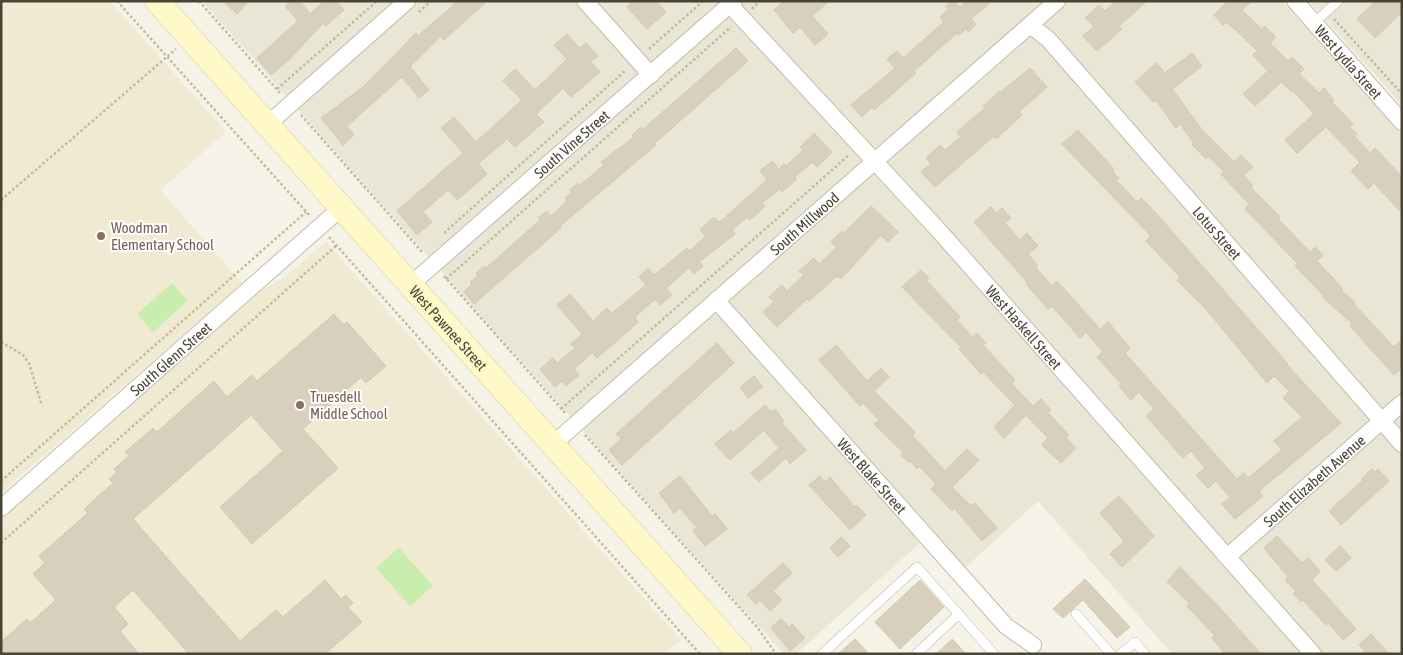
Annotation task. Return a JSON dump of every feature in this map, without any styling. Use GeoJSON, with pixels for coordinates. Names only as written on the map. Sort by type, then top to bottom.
{"type":"FeatureCollection","features":[{"type":"Feature","properties":{"kind":"main road","name":"West Pawnee Street"},"geometry":{"type":"LineString","coordinates":[[157,1],[409,286],[740,654]]}},
{"type":"Feature","properties":{"kind":"street"},"geometry":{"type":"LineString","coordinates":[[267,125],[407,1]]}},
{"type":"Feature","properties":{"kind":"street"},"geometry":{"type":"LineString","coordinates":[[585,1],[651,75]]}},
{"type":"Feature","properties":{"kind":"street","name":"South Millwood"},"geometry":{"type":"LineString","coordinates":[[552,446],[1057,1]]}},
{"type":"Feature","properties":{"kind":"street","name":"West Lydia Street"},"geometry":{"type":"LineString","coordinates":[[1295,1],[1400,116]]}},
{"type":"Feature","properties":{"kind":"street","name":"West Haskell Street"},"geometry":{"type":"LineString","coordinates":[[732,3],[742,18],[941,233],[1313,654]]}},
{"type":"Feature","properties":{"kind":"street","name":"South Vine Street"},"geometry":{"type":"LineString","coordinates":[[409,286],[732,3]]}},
{"type":"Feature","properties":{"kind":"street","name":"Lotus Street"},"geometry":{"type":"LineString","coordinates":[[1030,25],[1048,39],[1402,444]]}},
{"type":"Feature","properties":{"kind":"street","name":"South Glenn Street"},"geometry":{"type":"LineString","coordinates":[[1,508],[340,208]]}},
{"type":"Feature","properties":{"kind":"street","name":"West Blake Street"},"geometry":{"type":"LineString","coordinates":[[716,300],[1006,626],[1034,645]]}},
{"type":"Feature","properties":{"kind":"street","name":"South Elizabeth Avenue"},"geometry":{"type":"LineString","coordinates":[[1227,557],[1402,403]]}},
{"type":"Feature","properties":{"kind":"lane"},"geometry":{"type":"LineString","coordinates":[[1314,23],[1338,1]]}},
{"type":"Feature","properties":{"kind":"lane"},"geometry":{"type":"LineString","coordinates":[[822,654],[917,567],[994,654]]}},
{"type":"Feature","properties":{"kind":"lane"},"geometry":{"type":"LineString","coordinates":[[916,654],[959,614]]}},
{"type":"Feature","properties":{"kind":"lane"},"geometry":{"type":"LineString","coordinates":[[1076,614],[1111,654]]}},
{"type":"Feature","properties":{"kind":"lane"},"geometry":{"type":"LineString","coordinates":[[1121,654],[1135,642],[1145,654]]}},
{"type":"Feature","properties":{"kind":"path"},"geometry":{"type":"LineString","coordinates":[[117,1],[700,654]]}},
{"type":"Feature","properties":{"kind":"path"},"geometry":{"type":"LineString","coordinates":[[199,1],[757,627],[776,654]]}},
{"type":"Feature","properties":{"kind":"path"},"geometry":{"type":"LineString","coordinates":[[278,89],[377,1]]}},
{"type":"Feature","properties":{"kind":"path"},"geometry":{"type":"LineString","coordinates":[[438,239],[703,1]]}},
{"type":"Feature","properties":{"kind":"path"},"geometry":{"type":"LineString","coordinates":[[446,279],[760,1]]}},
{"type":"Feature","properties":{"kind":"path"},"geometry":{"type":"LineString","coordinates":[[1327,11],[1402,94]]}},
{"type":"Feature","properties":{"kind":"path"},"geometry":{"type":"LineString","coordinates":[[1,200],[189,37]]}},
{"type":"Feature","properties":{"kind":"path"},"geometry":{"type":"LineString","coordinates":[[562,409],[850,154]]}},
{"type":"Feature","properties":{"kind":"path"},"geometry":{"type":"LineString","coordinates":[[1,481],[306,212]]}},
{"type":"Feature","properties":{"kind":"path"},"geometry":{"type":"LineString","coordinates":[[1,542],[336,246]]}},
{"type":"Feature","properties":{"kind":"path"},"geometry":{"type":"LineString","coordinates":[[1,342],[23,355],[29,363],[42,406]]}},
{"type":"Feature","properties":{"kind":"shaded area","name":"Woodman Elementary School"},"geometry":{"type":"Polygon","coordinates":[[[1,1],[110,1],[226,132],[160,190],[242,283],[1,493],[1,1]]]}},
{"type":"Feature","properties":{"kind":"shaded area"},"geometry":{"type":"Polygon","coordinates":[[[202,1],[1282,1],[1402,135],[1402,654],[1172,654],[1038,501],[954,578],[921,542],[796,654],[784,654],[646,502],[202,1]]]}},
{"type":"Feature","properties":{"kind":"shaded area"},"geometry":{"type":"Polygon","coordinates":[[[1309,1],[1402,1],[1402,105],[1309,1]]]}},
{"type":"Feature","properties":{"kind":"shaded area","name":"Truesdell Middle School"},"geometry":{"type":"Polygon","coordinates":[[[326,242],[681,640],[665,654],[1,654],[1,516],[255,293],[284,278],[326,242]]]}},
{"type":"Feature","properties":{"kind":"green space"},"geometry":{"type":"Polygon","coordinates":[[[172,283],[187,301],[153,332],[137,314],[172,283]]]}},
{"type":"Feature","properties":{"kind":"green space"},"geometry":{"type":"Polygon","coordinates":[[[399,548],[433,586],[410,606],[376,568],[399,548]]]}},
{"type":"Feature","properties":{"kind":"building"},"geometry":{"type":"Polygon","coordinates":[[[223,1],[249,1],[237,14],[223,1]]]}},
{"type":"Feature","properties":{"kind":"building"},"geometry":{"type":"Polygon","coordinates":[[[290,1],[300,1],[310,14],[324,1],[336,1],[344,10],[326,26],[323,23],[289,60],[271,75],[257,58],[298,21],[285,6],[290,1]]]}},
{"type":"Feature","properties":{"kind":"building"},"geometry":{"type":"Polygon","coordinates":[[[458,1],[487,1],[444,40],[441,36],[410,67],[429,90],[419,98],[402,77],[347,126],[354,135],[343,145],[321,118],[363,87],[416,33],[418,36],[458,1]]]}},
{"type":"Feature","properties":{"kind":"building"},"geometry":{"type":"Polygon","coordinates":[[[633,1],[656,1],[666,12],[647,29],[627,7],[633,1]]]}},
{"type":"Feature","properties":{"kind":"building"},"geometry":{"type":"Polygon","coordinates":[[[784,1],[829,1],[812,16],[828,34],[815,45],[800,27],[793,33],[774,10],[784,1]]]}},
{"type":"Feature","properties":{"kind":"building"},"geometry":{"type":"Polygon","coordinates":[[[952,1],[960,7],[967,1],[992,1],[971,19],[976,24],[968,32],[966,29],[959,35],[957,33],[914,71],[916,73],[874,110],[872,107],[862,117],[851,105],[895,68],[887,59],[897,51],[903,58],[944,22],[940,17],[949,9],[946,6],[952,1]]]}},
{"type":"Feature","properties":{"kind":"building"},"geometry":{"type":"Polygon","coordinates":[[[1115,1],[1147,1],[1119,26],[1122,29],[1097,51],[1083,36],[1094,27],[1085,18],[1099,5],[1105,11],[1115,1]]]}},
{"type":"Feature","properties":{"kind":"building"},"geometry":{"type":"Polygon","coordinates":[[[1228,1],[1252,1],[1242,10],[1261,29],[1265,26],[1276,37],[1270,43],[1288,61],[1292,57],[1304,69],[1299,74],[1319,93],[1324,88],[1334,100],[1332,102],[1353,124],[1350,127],[1357,134],[1355,137],[1370,153],[1375,148],[1402,177],[1402,213],[1374,183],[1368,189],[1351,171],[1360,162],[1326,127],[1297,153],[1285,140],[1314,114],[1293,91],[1281,82],[1255,106],[1243,94],[1268,71],[1253,55],[1257,51],[1236,30],[1226,22],[1223,25],[1214,15],[1228,1]]]}},
{"type":"Feature","properties":{"kind":"building"},"geometry":{"type":"Polygon","coordinates":[[[1376,1],[1402,1],[1402,12],[1375,38],[1357,19],[1376,1]]]}},
{"type":"Feature","properties":{"kind":"building"},"geometry":{"type":"Polygon","coordinates":[[[567,34],[579,48],[586,43],[598,56],[591,62],[600,72],[571,97],[563,88],[536,114],[544,122],[515,147],[507,139],[478,164],[487,174],[457,200],[448,190],[423,212],[432,222],[417,235],[397,211],[463,153],[441,128],[454,117],[476,142],[522,100],[503,81],[515,69],[535,90],[567,59],[554,45],[567,34]]]}},
{"type":"Feature","properties":{"kind":"building"},"geometry":{"type":"Polygon","coordinates":[[[736,48],[748,61],[654,144],[656,145],[560,226],[561,228],[474,304],[464,292],[472,284],[470,282],[478,276],[476,273],[484,266],[486,268],[540,220],[538,218],[547,211],[551,216],[567,201],[565,198],[572,192],[570,190],[578,183],[580,185],[604,165],[601,162],[634,137],[632,135],[641,127],[642,130],[736,48]]]}},
{"type":"Feature","properties":{"kind":"building"},"geometry":{"type":"Polygon","coordinates":[[[1192,53],[1202,66],[1172,89],[1203,131],[1234,162],[1241,155],[1253,167],[1244,175],[1253,186],[1251,188],[1280,217],[1278,219],[1310,252],[1315,247],[1323,255],[1317,261],[1342,288],[1341,290],[1355,302],[1354,304],[1394,347],[1402,339],[1402,368],[1394,375],[1350,326],[1352,323],[1322,297],[1324,296],[1295,266],[1298,264],[1245,209],[1249,204],[1221,174],[1224,172],[1208,156],[1206,159],[1192,145],[1194,143],[1180,124],[1176,128],[1156,100],[1153,102],[1135,82],[1156,63],[1165,73],[1192,53]]]}},
{"type":"Feature","properties":{"kind":"building"},"geometry":{"type":"Polygon","coordinates":[[[1030,68],[1047,87],[1019,112],[1022,115],[996,139],[994,136],[935,187],[921,172],[931,164],[926,158],[940,145],[945,150],[961,137],[957,132],[985,108],[983,106],[1030,68]]]}},
{"type":"Feature","properties":{"kind":"building"},"geometry":{"type":"Polygon","coordinates":[[[1078,130],[1114,169],[1112,171],[1119,178],[1116,180],[1137,202],[1141,198],[1155,212],[1287,365],[1341,423],[1259,491],[1263,496],[1235,519],[1222,504],[1230,497],[1216,481],[1208,488],[1196,475],[1205,468],[1191,451],[1183,458],[1146,416],[1154,409],[1139,392],[1131,400],[1119,386],[1121,384],[1097,357],[1103,352],[1086,332],[1080,338],[1052,306],[1048,309],[1026,284],[1028,283],[974,222],[991,207],[996,213],[1002,208],[1011,218],[1005,223],[1020,240],[1027,233],[1038,246],[1028,254],[1038,266],[1036,268],[1052,286],[1057,281],[1100,329],[1108,322],[1130,348],[1125,353],[1237,479],[1244,473],[1248,478],[1282,450],[1274,441],[1302,417],[1283,398],[1289,391],[1274,376],[1267,383],[1205,308],[1177,280],[1180,277],[1146,241],[1151,236],[1062,144],[1078,130]]]}},
{"type":"Feature","properties":{"kind":"building"},"geometry":{"type":"Polygon","coordinates":[[[814,133],[832,152],[817,167],[812,162],[782,192],[780,189],[762,203],[765,206],[750,220],[747,217],[732,230],[735,234],[699,262],[703,266],[694,274],[689,268],[666,288],[672,295],[660,305],[655,299],[635,317],[638,322],[619,339],[597,358],[592,353],[574,369],[579,375],[566,386],[562,381],[555,387],[540,369],[553,358],[557,363],[575,348],[571,344],[582,334],[557,305],[570,294],[593,321],[607,308],[612,313],[646,285],[639,277],[648,268],[654,275],[687,248],[690,251],[706,236],[700,230],[714,217],[719,222],[722,220],[767,180],[760,171],[772,161],[779,169],[784,164],[786,166],[803,150],[800,147],[814,133]]]}},
{"type":"Feature","properties":{"kind":"building"},"geometry":{"type":"Polygon","coordinates":[[[871,206],[898,232],[888,242],[881,235],[841,279],[837,276],[809,301],[807,299],[777,327],[763,312],[774,301],[769,297],[782,285],[787,291],[804,275],[799,271],[814,258],[819,264],[837,247],[831,242],[842,231],[844,233],[871,206]]]}},
{"type":"Feature","properties":{"kind":"building"},"geometry":{"type":"Polygon","coordinates":[[[921,270],[929,278],[926,280],[960,317],[957,320],[972,337],[977,333],[986,343],[983,345],[1015,380],[1012,384],[1033,406],[1041,399],[1051,410],[1048,413],[1069,435],[1066,438],[1076,448],[1061,463],[1042,445],[1048,438],[1026,415],[1004,438],[994,427],[1015,405],[983,372],[981,374],[959,349],[961,347],[902,287],[921,270]]]}},
{"type":"Feature","properties":{"kind":"building"},"geometry":{"type":"Polygon","coordinates":[[[334,314],[344,325],[347,322],[386,366],[366,383],[361,377],[303,429],[338,468],[252,544],[220,507],[283,451],[251,415],[133,519],[240,641],[276,610],[283,617],[325,580],[341,599],[346,595],[353,603],[348,607],[362,622],[325,654],[189,654],[133,590],[114,607],[128,624],[120,631],[139,654],[5,654],[1,650],[1,642],[27,619],[30,623],[56,600],[33,574],[45,563],[39,556],[88,513],[84,509],[113,483],[109,479],[117,472],[114,469],[129,456],[125,452],[153,428],[157,432],[214,381],[227,397],[252,375],[257,381],[334,314]]]}},
{"type":"Feature","properties":{"kind":"building"},"geometry":{"type":"Polygon","coordinates":[[[717,343],[734,363],[622,465],[609,450],[621,439],[616,434],[717,343]]]}},
{"type":"Feature","properties":{"kind":"building"},"geometry":{"type":"Polygon","coordinates":[[[836,345],[867,381],[881,368],[889,377],[874,391],[915,432],[912,435],[945,471],[967,449],[979,460],[952,487],[971,506],[975,503],[997,528],[982,541],[954,508],[952,511],[931,489],[936,484],[919,466],[917,469],[910,461],[909,463],[901,455],[904,453],[874,424],[879,420],[863,403],[860,406],[819,360],[836,345]]]}},
{"type":"Feature","properties":{"kind":"building"},"geometry":{"type":"Polygon","coordinates":[[[754,376],[763,387],[748,398],[740,387],[754,376]]]}},
{"type":"Feature","properties":{"kind":"building"},"geometry":{"type":"Polygon","coordinates":[[[765,405],[771,412],[775,409],[784,421],[782,423],[806,450],[790,464],[786,458],[759,482],[751,473],[779,448],[764,430],[730,460],[715,444],[731,430],[733,433],[765,405]]]}},
{"type":"Feature","properties":{"kind":"building"},"geometry":{"type":"Polygon","coordinates":[[[1372,469],[1375,472],[1378,469],[1389,481],[1341,525],[1329,511],[1363,480],[1361,479],[1372,469]]]}},
{"type":"Feature","properties":{"kind":"building"},"geometry":{"type":"Polygon","coordinates":[[[680,476],[712,516],[715,514],[727,529],[705,546],[693,531],[697,528],[680,508],[674,513],[659,493],[680,476]]]}},
{"type":"Feature","properties":{"kind":"building"},"geometry":{"type":"Polygon","coordinates":[[[820,476],[825,482],[830,477],[855,507],[856,505],[866,515],[850,530],[809,485],[820,476]]]}},
{"type":"Feature","properties":{"kind":"building"},"geometry":{"type":"Polygon","coordinates":[[[1119,496],[1154,536],[1122,567],[1110,554],[1124,541],[1100,513],[1119,496]]]}},
{"type":"Feature","properties":{"kind":"building"},"geometry":{"type":"Polygon","coordinates":[[[1277,536],[1302,563],[1308,558],[1320,571],[1312,580],[1356,629],[1343,640],[1328,622],[1326,625],[1303,600],[1301,602],[1293,594],[1296,591],[1285,580],[1288,577],[1264,548],[1277,536]]]}},
{"type":"Feature","properties":{"kind":"building"},"geometry":{"type":"Polygon","coordinates":[[[841,537],[850,546],[838,557],[830,548],[841,537]]]}},
{"type":"Feature","properties":{"kind":"building"},"geometry":{"type":"Polygon","coordinates":[[[1340,546],[1351,558],[1336,571],[1325,560],[1340,546]]]}},
{"type":"Feature","properties":{"kind":"building"},"geometry":{"type":"Polygon","coordinates":[[[783,563],[792,573],[773,591],[782,600],[770,611],[760,600],[756,604],[747,595],[783,563]]]}},
{"type":"Feature","properties":{"kind":"building"},"geometry":{"type":"Polygon","coordinates":[[[1180,567],[1261,654],[1225,654],[1212,638],[1215,636],[1187,606],[1190,604],[1167,582],[1180,567]]]}},
{"type":"Feature","properties":{"kind":"building"},"geometry":{"type":"Polygon","coordinates":[[[1085,579],[1130,627],[1117,638],[1083,600],[1063,618],[1053,609],[1085,579]]]}},
{"type":"Feature","properties":{"kind":"building"},"geometry":{"type":"Polygon","coordinates":[[[920,580],[944,607],[900,649],[875,622],[920,580]]]}},
{"type":"Feature","properties":{"kind":"building"},"geometry":{"type":"Polygon","coordinates":[[[781,619],[789,627],[792,624],[805,638],[790,651],[771,628],[781,619]]]}},
{"type":"Feature","properties":{"kind":"building"},"geometry":{"type":"Polygon","coordinates":[[[1371,634],[1389,654],[1367,654],[1359,645],[1371,634]]]}},
{"type":"Feature","properties":{"kind":"building"},"geometry":{"type":"Polygon","coordinates":[[[855,639],[869,654],[838,654],[855,639]]]}},
{"type":"Feature","properties":{"kind":"building"},"geometry":{"type":"Polygon","coordinates":[[[952,639],[966,654],[936,654],[952,639]]]}},
{"type":"Feature","properties":{"kind":"place","name":"Woodman Elementary School"},"geometry":{"type":"Point","coordinates":[101,236]}},
{"type":"Feature","properties":{"kind":"place","name":"Truesdell Middle School"},"geometry":{"type":"Point","coordinates":[300,405]}}]}
